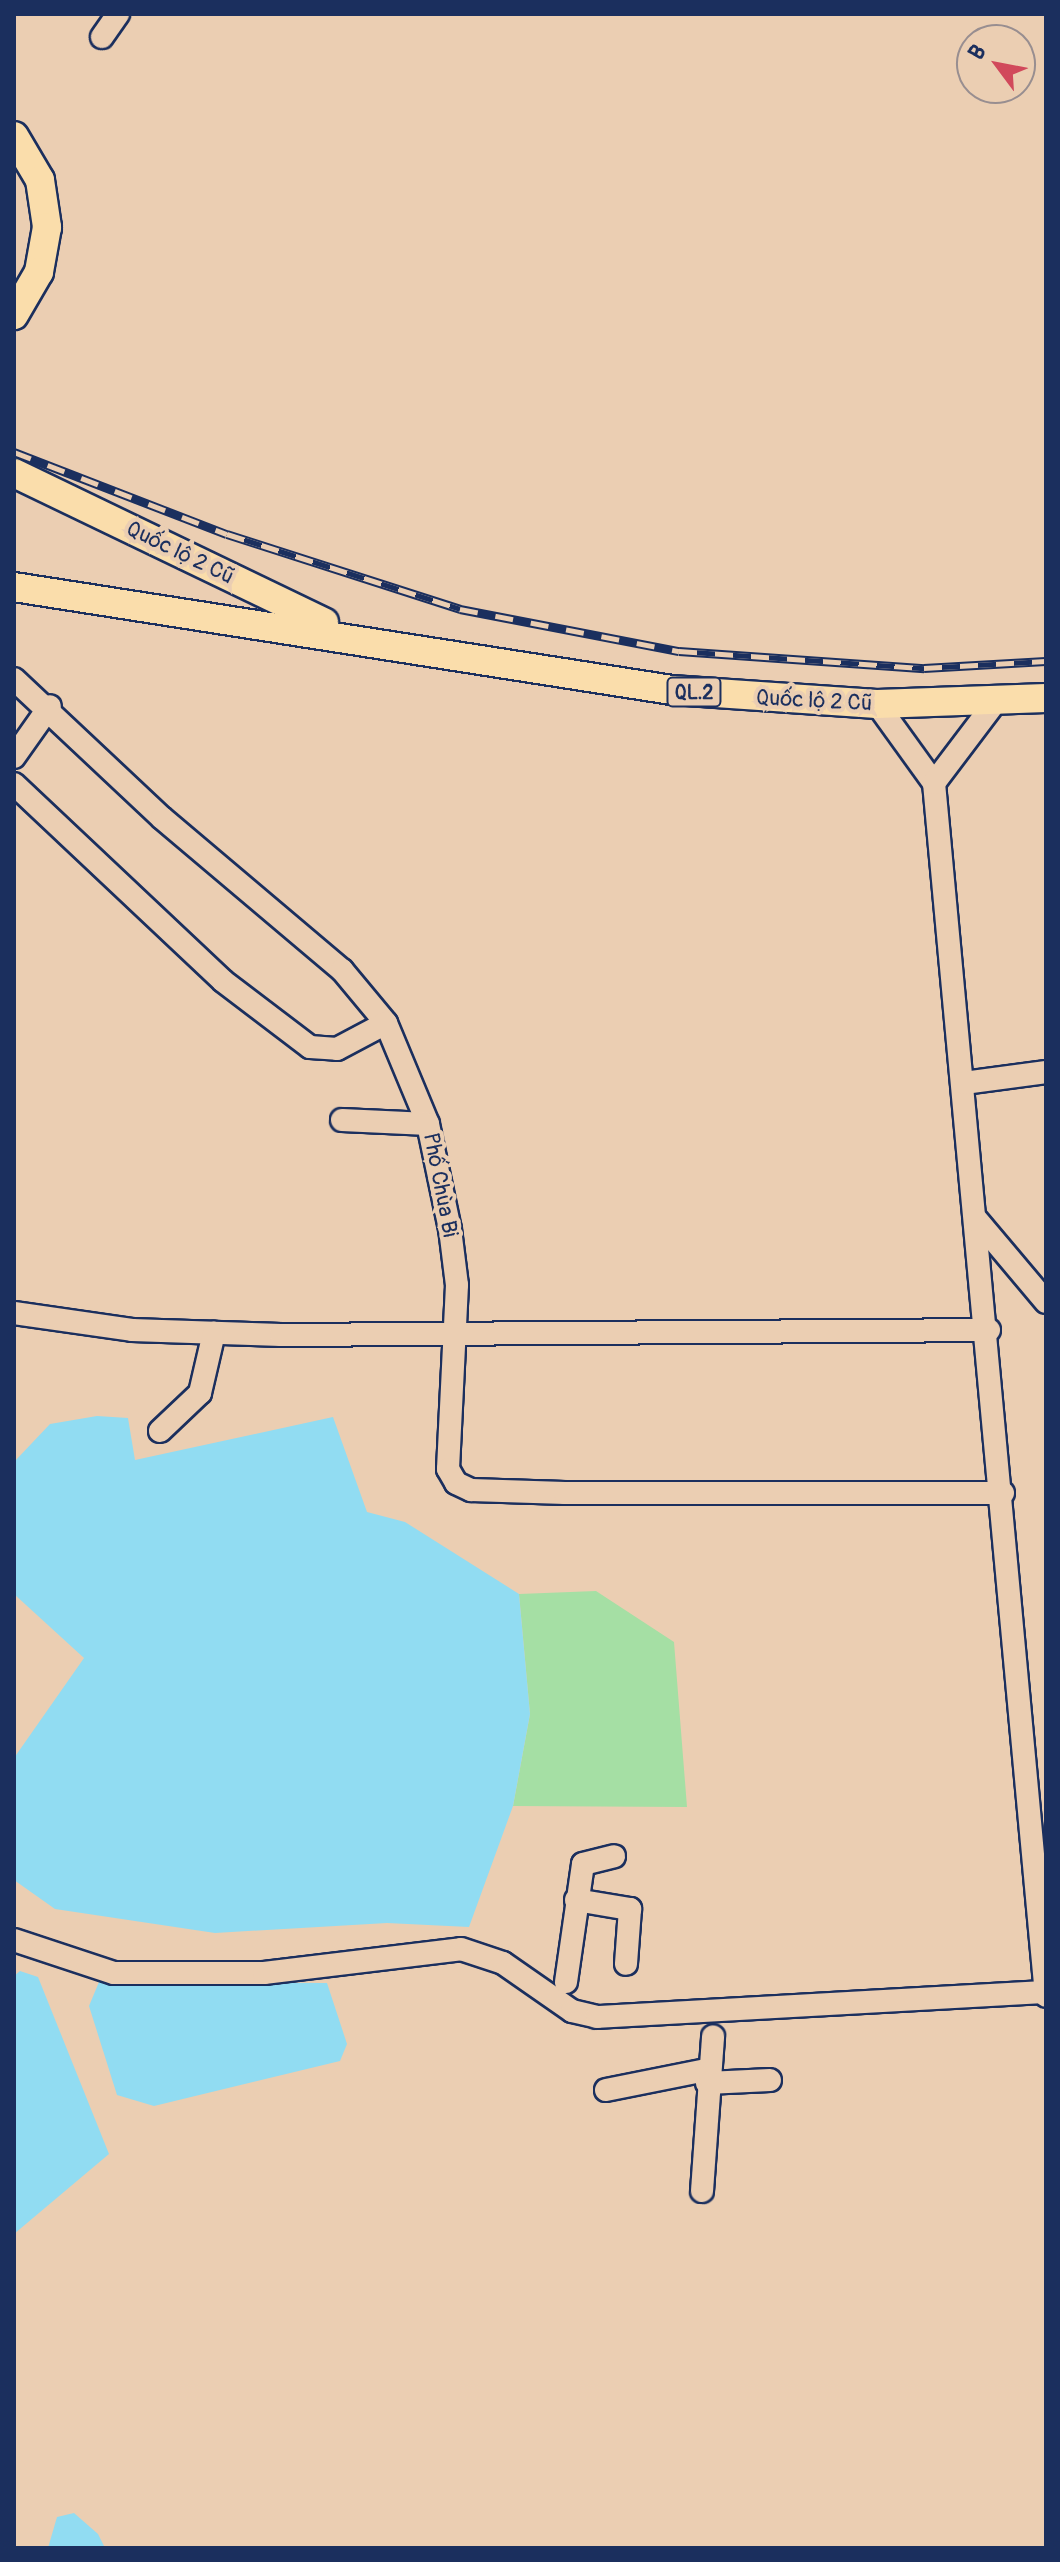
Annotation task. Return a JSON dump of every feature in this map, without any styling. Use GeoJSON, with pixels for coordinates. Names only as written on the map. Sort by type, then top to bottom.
{"type":"FeatureCollection","features":[{"type":"Feature","properties":{"kind":"main road"},"geometry":{"type":"LineString","coordinates":[[14,136],[40,180],[47,227],[39,272],[14,315]]}},
{"type":"Feature","properties":{"kind":"main road","name":"Quốc lộ 2 Cũ"},"geometry":{"type":"LineString","coordinates":[[14,473],[346,633]]}},
{"type":"Feature","properties":{"kind":"main road","name":"Quốc lộ 2 Cũ"},"geometry":{"type":"LineString","coordinates":[[14,587],[346,633],[573,678],[877,704],[1046,698]]}},
{"type":"Feature","properties":{"kind":"street"},"geometry":{"type":"LineString","coordinates":[[102,37],[118,14]]}},
{"type":"Feature","properties":{"kind":"street","name":"Phố Chùa Bi"},"geometry":{"type":"LineString","coordinates":[[14,679],[50,706],[155,813],[342,970],[386,1023],[428,1124],[450,1229],[456,1331],[448,1469],[471,1490],[1003,1493]]}},
{"type":"Feature","properties":{"kind":"street"},"geometry":{"type":"LineString","coordinates":[[934,783],[996,701]]}},
{"type":"Feature","properties":{"kind":"street"},"geometry":{"type":"LineString","coordinates":[[14,1940],[114,1973],[264,1973],[461,1949],[503,1963],[562,1993],[597,2017],[717,2024],[1046,1993],[989,1330],[934,783],[877,704]]}},
{"type":"Feature","properties":{"kind":"street"},"geometry":{"type":"LineString","coordinates":[[14,757],[50,706]]}},
{"type":"Feature","properties":{"kind":"street"},"geometry":{"type":"LineString","coordinates":[[14,784],[223,981],[310,1047],[337,1049],[386,1023]]}},
{"type":"Feature","properties":{"kind":"street"},"geometry":{"type":"LineString","coordinates":[[964,1083],[1046,1072]]}},
{"type":"Feature","properties":{"kind":"street"},"geometry":{"type":"LineString","coordinates":[[342,1120],[428,1124]]}},
{"type":"Feature","properties":{"kind":"street"},"geometry":{"type":"LineString","coordinates":[[977,1220],[1046,1302]]}},
{"type":"Feature","properties":{"kind":"street"},"geometry":{"type":"LineString","coordinates":[[14,1313],[214,1333],[989,1330]]}},
{"type":"Feature","properties":{"kind":"street"},"geometry":{"type":"LineString","coordinates":[[160,1431],[200,1393],[214,1333]]}},
{"type":"Feature","properties":{"kind":"street"},"geometry":{"type":"LineString","coordinates":[[562,1993],[576,1900],[587,1858],[614,1856]]}},
{"type":"Feature","properties":{"kind":"street"},"geometry":{"type":"LineString","coordinates":[[576,1900],[630,1909],[626,1964]]}},
{"type":"Feature","properties":{"kind":"street"},"geometry":{"type":"LineString","coordinates":[[702,2191],[706,2076],[717,2024]]}},
{"type":"Feature","properties":{"kind":"street"},"geometry":{"type":"LineString","coordinates":[[606,2090],[706,2076],[770,2080]]}},
{"type":"Feature","properties":{"kind":"green space"},"geometry":{"type":"Polygon","coordinates":[[[596,1591],[674,1642],[687,1807],[513,1806],[530,1714],[519,1594],[596,1591]]]}},
{"type":"Feature","properties":{"kind":"water"},"geometry":{"type":"Polygon","coordinates":[[[97,1416],[128,1418],[135,1460],[333,1417],[367,1512],[405,1522],[519,1594],[530,1714],[513,1806],[469,1927],[387,1923],[215,1933],[55,1909],[14,1880],[14,1758],[84,1658],[14,1594],[14,1462],[50,1424],[97,1416]]]}},
{"type":"Feature","properties":{"kind":"water"},"geometry":{"type":"Polygon","coordinates":[[[20,1971],[38,1977],[109,2154],[14,2234],[14,1976],[20,1971]]]}},
{"type":"Feature","properties":{"kind":"water"},"geometry":{"type":"Polygon","coordinates":[[[99,1982],[327,1983],[347,2044],[340,2061],[154,2106],[117,2095],[89,2006],[99,1982]]]}},
{"type":"Feature","properties":{"kind":"water"},"geometry":{"type":"Polygon","coordinates":[[[74,2513],[98,2534],[105,2548],[48,2548],[57,2517],[74,2513]]]}},
{"type":"Feature","properties":{"kind":"railway"},"geometry":{"type":"LineString","coordinates":[[14,452],[227,534],[460,609],[679,651],[924,668],[1046,661]]}}]}
